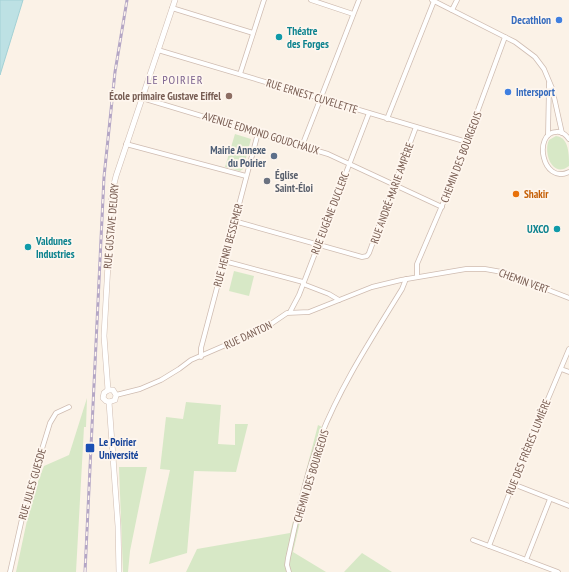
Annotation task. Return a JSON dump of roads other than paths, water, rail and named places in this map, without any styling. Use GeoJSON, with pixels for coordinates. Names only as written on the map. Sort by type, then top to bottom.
{"type":"FeatureCollection","features":[{"type":"Feature","properties":{"kind":"street","name":"RUE GUSTAVE DELORY"},"geometry":{"type":"LineString","coordinates":[[108,390],[104,342],[111,201],[114,181],[175,0]]}},
{"type":"Feature","properties":{"kind":"street"},"geometry":{"type":"LineString","coordinates":[[240,74],[264,0]]}},
{"type":"Feature","properties":{"kind":"street"},"geometry":{"type":"LineString","coordinates":[[311,0],[353,14]]}},
{"type":"Feature","properties":{"kind":"street"},"geometry":{"type":"LineString","coordinates":[[302,146],[359,0]]}},
{"type":"Feature","properties":{"kind":"street"},"geometry":{"type":"LineString","coordinates":[[387,119],[433,0],[519,44],[535,57],[544,69],[555,94],[562,133]]}},
{"type":"Feature","properties":{"kind":"street"},"geometry":{"type":"LineString","coordinates":[[452,10],[457,0]]}},
{"type":"Feature","properties":{"kind":"street"},"geometry":{"type":"LineString","coordinates":[[172,8],[253,32]]}},
{"type":"Feature","properties":{"kind":"street","name":"CHEMIN DES BOURGEOIS"},"geometry":{"type":"LineString","coordinates":[[417,277],[417,264],[442,207],[505,37]]}},
{"type":"Feature","properties":{"kind":"street","name":"RUE ERNEST CUVELETTE"},"geometry":{"type":"LineString","coordinates":[[158,50],[466,142]]}},
{"type":"Feature","properties":{"kind":"street"},"geometry":{"type":"LineString","coordinates":[[549,80],[548,134],[545,138],[543,146],[547,165],[550,170],[558,174],[569,172]]}},
{"type":"Feature","properties":{"kind":"street","name":"AVENUE EDMOND GOUDCHAUX"},"geometry":{"type":"LineString","coordinates":[[142,98],[328,154],[442,207]]}},
{"type":"Feature","properties":{"kind":"street","name":"RUE EUGÈNE DUCLERC"},"geometry":{"type":"LineString","coordinates":[[290,312],[303,283],[369,113]]}},
{"type":"Feature","properties":{"kind":"street","name":"RUE ANDRÉ-MARIE AMPÈRE"},"geometry":{"type":"LineString","coordinates":[[318,244],[362,256],[369,253],[416,127]]}},
{"type":"Feature","properties":{"kind":"street"},"geometry":{"type":"LineString","coordinates":[[548,134],[557,132],[562,133],[569,139]]}},
{"type":"Feature","properties":{"kind":"street","name":"RUE HENRI BESSEMER"},"geometry":{"type":"LineString","coordinates":[[201,356],[201,348],[258,133]]}},
{"type":"Feature","properties":{"kind":"street"},"geometry":{"type":"LineString","coordinates":[[126,144],[246,176]]}},
{"type":"Feature","properties":{"kind":"street"},"geometry":{"type":"LineString","coordinates":[[234,221],[318,244]]}},
{"type":"Feature","properties":{"kind":"street"},"geometry":{"type":"LineString","coordinates":[[224,261],[303,283],[339,300]]}},
{"type":"Feature","properties":{"kind":"street","name":"CHEMIN VERT"},"geometry":{"type":"LineString","coordinates":[[406,279],[470,269],[492,270],[502,272],[569,298]]}},
{"type":"Feature","properties":{"kind":"street"},"geometry":{"type":"LineString","coordinates":[[290,312],[309,312],[377,286],[406,279]]}},
{"type":"Feature","properties":{"kind":"street","name":"CHEMIN DES BOURGEOIS"},"geometry":{"type":"LineString","coordinates":[[289,572],[287,565],[288,558],[306,485],[321,436],[344,384],[402,289],[406,279]]}},
{"type":"Feature","properties":{"kind":"street","name":"RUE DANTON"},"geometry":{"type":"LineString","coordinates":[[116,395],[140,389],[155,382],[179,370],[191,360],[260,331],[277,321],[286,313],[290,312]]}},
{"type":"Feature","properties":{"kind":"street","name":"RUE DES FRÈRES LUMIÈRE"},"geometry":{"type":"LineString","coordinates":[[489,546],[569,349]]}},
{"type":"Feature","properties":{"kind":"street"},"geometry":{"type":"LineString","coordinates":[[561,369],[569,372]]}},
{"type":"Feature","properties":{"kind":"street"},"geometry":{"type":"LineString","coordinates":[[108,390],[113,390],[116,395],[114,400],[109,402],[103,397],[104,393],[108,390]]}},
{"type":"Feature","properties":{"kind":"street"},"geometry":{"type":"LineString","coordinates":[[109,402],[118,520],[119,572]]}},
{"type":"Feature","properties":{"kind":"street","name":"RUE JULES GUESDE"},"geometry":{"type":"LineString","coordinates":[[10,572],[27,497],[50,423],[56,413],[69,407]]}},
{"type":"Feature","properties":{"kind":"street"},"geometry":{"type":"LineString","coordinates":[[513,484],[569,506]]}},
{"type":"Feature","properties":{"kind":"street"},"geometry":{"type":"LineString","coordinates":[[526,560],[550,499]]}},
{"type":"Feature","properties":{"kind":"street"},"geometry":{"type":"LineString","coordinates":[[472,540],[558,572]]}},
{"type":"Feature","properties":{"kind":"water"},"geometry":{"type":"Polygon","coordinates":[[[0,0],[23,0],[0,75],[0,0]]]}},
{"type":"Feature","properties":{"kind":"railway"},"geometry":{"type":"LineString","coordinates":[[85,572],[104,177],[115,72],[127,0]]}},
{"type":"Feature","properties":{"kind":"place","name":"Decathlon"},"geometry":{"type":"Point","coordinates":[559,20]}},
{"type":"Feature","properties":{"kind":"place","name":"Théatre des Forges"},"geometry":{"type":"Point","coordinates":[279,37]}},
{"type":"Feature","properties":{"kind":"place","name":"Intersport"},"geometry":{"type":"Point","coordinates":[508,92]}},
{"type":"Feature","properties":{"kind":"place","name":"École primaire Gustave Eiffel"},"geometry":{"type":"Point","coordinates":[229,96]}},
{"type":"Feature","properties":{"kind":"place","name":"Mairie Annexe du Poirier"},"geometry":{"type":"Point","coordinates":[274,156]}},
{"type":"Feature","properties":{"kind":"place","name":"Église Saint-Éloi"},"geometry":{"type":"Point","coordinates":[267,181]}},
{"type":"Feature","properties":{"kind":"place","name":"Shakir"},"geometry":{"type":"Point","coordinates":[516,194]}},
{"type":"Feature","properties":{"kind":"place","name":"UXCO"},"geometry":{"type":"Point","coordinates":[557,229]}},
{"type":"Feature","properties":{"kind":"place","name":"Valdunes Industries"},"geometry":{"type":"Point","coordinates":[28,247]}},
{"type":"Feature","properties":{"kind":"place","name":"Le Poirier Université"},"geometry":{"type":"Point","coordinates":[90,448]}},
{"type":"Feature","properties":{"kind":"district","name":"LE POIRIER"},"geometry":{"type":"Point","coordinates":[175,79]}}]}
